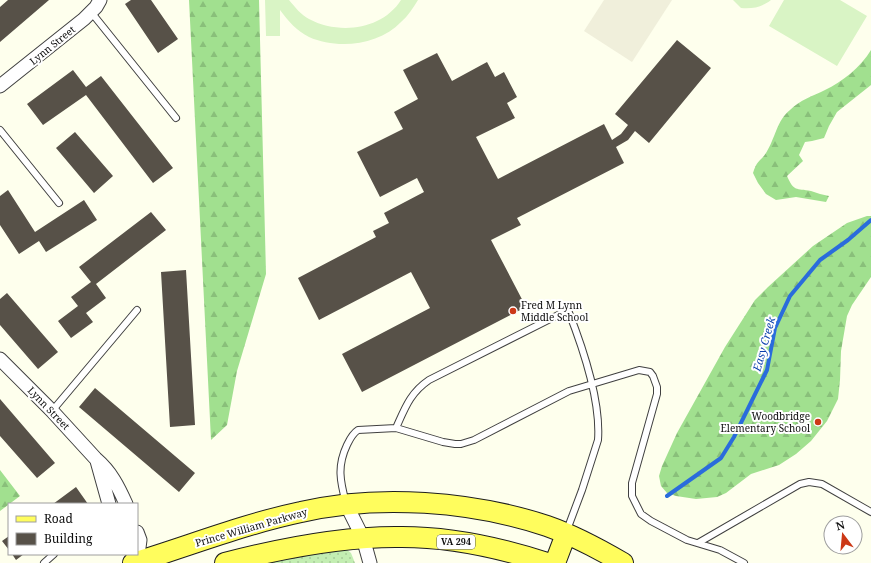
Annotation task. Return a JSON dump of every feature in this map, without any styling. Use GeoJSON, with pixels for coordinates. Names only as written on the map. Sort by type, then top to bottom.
{"type":"FeatureCollection","features":[{"type":"Feature","properties":{"kind":"main road","name":"Prince William Parkway"},"geometry":{"type":"LineString","coordinates":[[134,560],[302,511],[346,504],[396,502],[457,506],[501,514],[546,526],[566,534],[623,563]]}},
{"type":"Feature","properties":{"kind":"main road"},"geometry":{"type":"LineString","coordinates":[[555,563],[566,534]]}},
{"type":"Feature","properties":{"kind":"main road","name":"VA 294"},"geometry":{"type":"LineString","coordinates":[[225,563],[285,549],[364,538],[402,537],[446,540],[491,548],[547,563]]}},
{"type":"Feature","properties":{"kind":"street","name":"Lynn Street"},"geometry":{"type":"LineString","coordinates":[[0,86],[91,12],[100,0]]}},
{"type":"Feature","properties":{"kind":"street","name":"Lynn Street"},"geometry":{"type":"LineString","coordinates":[[0,359],[52,411],[111,475],[126,503]]}},
{"type":"Feature","properties":{"kind":"street","name":"Lynn Street"},"geometry":{"type":"LineString","coordinates":[[96,459],[109,503]]}},
{"type":"Feature","properties":{"kind":"street"},"geometry":{"type":"LineString","coordinates":[[346,504],[364,538],[370,563]]}},
{"type":"Feature","properties":{"kind":"street"},"geometry":{"type":"LineString","coordinates":[[138,535],[140,540],[138,547]]}},
{"type":"Feature","properties":{"kind":"lane"},"geometry":{"type":"LineString","coordinates":[[91,12],[176,118]]}},
{"type":"Feature","properties":{"kind":"lane"},"geometry":{"type":"LineString","coordinates":[[0,130],[59,203]]}},
{"type":"Feature","properties":{"kind":"lane"},"geometry":{"type":"LineString","coordinates":[[52,411],[137,310]]}},
{"type":"Feature","properties":{"kind":"lane"},"geometry":{"type":"LineString","coordinates":[[396,428],[411,397],[429,380],[568,310],[578,336],[592,384],[597,411],[598,440],[566,534]]}},
{"type":"Feature","properties":{"kind":"lane"},"geometry":{"type":"LineString","coordinates":[[346,504],[340,484],[341,462],[353,433],[358,430],[396,428],[443,442],[461,444],[474,440],[566,393],[639,370],[650,372],[657,387],[657,394],[632,483],[632,496],[641,514],[675,534],[720,550],[744,563]]}},
{"type":"Feature","properties":{"kind":"lane"},"geometry":{"type":"LineString","coordinates":[[698,543],[800,484],[809,482],[822,484],[871,512]]}},
{"type":"Feature","properties":{"kind":"lane"},"geometry":{"type":"LineString","coordinates":[[44,563],[53,555]]}},
{"type":"Feature","properties":{"kind":"green space"},"geometry":{"type":"Polygon","coordinates":[[[189,0],[259,0],[266,274],[237,371],[227,425],[211,440],[189,0]]]}},
{"type":"Feature","properties":{"kind":"green space"},"geometry":{"type":"Polygon","coordinates":[[[265,0],[289,0],[309,19],[333,27],[346,28],[359,27],[383,18],[393,10],[401,0],[418,0],[406,17],[392,30],[370,40],[345,44],[320,41],[309,37],[293,25],[280,10],[280,36],[266,36],[265,0]]]}},
{"type":"Feature","properties":{"kind":"green space"},"geometry":{"type":"Polygon","coordinates":[[[733,0],[771,0],[761,6],[741,8],[733,0]]]}},
{"type":"Feature","properties":{"kind":"green space"},"geometry":{"type":"Polygon","coordinates":[[[784,0],[840,0],[867,16],[837,66],[769,26],[784,0]]]}},
{"type":"Feature","properties":{"kind":"green space"},"geometry":{"type":"Polygon","coordinates":[[[871,50],[871,85],[837,112],[824,138],[805,142],[799,155],[803,161],[787,176],[792,185],[796,188],[829,196],[826,202],[796,197],[776,200],[766,194],[753,173],[757,163],[769,148],[782,119],[798,104],[807,98],[831,87],[857,68],[871,50]]]}},
{"type":"Feature","properties":{"kind":"green space"},"geometry":{"type":"Polygon","coordinates":[[[871,216],[871,277],[852,305],[847,316],[841,351],[838,399],[827,421],[811,441],[796,454],[779,465],[751,474],[726,493],[717,497],[696,499],[667,493],[661,486],[659,476],[677,433],[725,347],[755,300],[813,246],[847,223],[871,216]]]}},
{"type":"Feature","properties":{"kind":"green space"},"geometry":{"type":"Polygon","coordinates":[[[0,470],[20,496],[11,503],[8,503],[8,505],[0,511],[0,470]]]}},
{"type":"Feature","properties":{"kind":"green space"},"geometry":{"type":"Polygon","coordinates":[[[346,549],[351,553],[355,563],[258,563],[282,558],[346,549]]]}},
{"type":"Feature","properties":{"kind":"shaded area"},"geometry":{"type":"Polygon","coordinates":[[[604,0],[672,0],[632,62],[584,31],[604,0]]]}},
{"type":"Feature","properties":{"kind":"building"},"geometry":{"type":"Polygon","coordinates":[[[8,0],[49,0],[0,42],[0,7],[8,0]]]}},
{"type":"Feature","properties":{"kind":"building"},"geometry":{"type":"Polygon","coordinates":[[[131,0],[151,0],[178,39],[158,53],[125,4],[131,0]]]}},
{"type":"Feature","properties":{"kind":"building"},"geometry":{"type":"Polygon","coordinates":[[[677,40],[711,68],[649,143],[635,131],[628,140],[616,147],[624,163],[517,218],[521,225],[491,240],[526,307],[362,392],[342,354],[430,308],[411,272],[319,320],[298,278],[376,237],[373,231],[389,223],[384,213],[424,192],[417,178],[380,197],[357,152],[403,129],[394,112],[418,99],[403,70],[437,53],[452,81],[487,62],[495,77],[504,72],[517,97],[507,103],[515,118],[476,137],[498,179],[604,124],[612,140],[621,134],[628,125],[615,114],[677,40]]]}},
{"type":"Feature","properties":{"kind":"building"},"geometry":{"type":"Polygon","coordinates":[[[73,70],[86,87],[101,76],[173,168],[153,183],[86,95],[43,125],[27,104],[73,70]]]}},
{"type":"Feature","properties":{"kind":"building"},"geometry":{"type":"Polygon","coordinates":[[[75,132],[113,176],[94,193],[56,148],[75,132]]]}},
{"type":"Feature","properties":{"kind":"building"},"geometry":{"type":"Polygon","coordinates":[[[8,190],[35,232],[84,200],[97,220],[46,252],[39,241],[19,254],[0,225],[0,196],[8,190]]]}},
{"type":"Feature","properties":{"kind":"building"},"geometry":{"type":"Polygon","coordinates":[[[151,212],[166,230],[96,284],[106,298],[86,313],[93,322],[71,338],[58,321],[78,306],[71,297],[91,282],[79,267],[151,212]]]}},
{"type":"Feature","properties":{"kind":"building"},"geometry":{"type":"Polygon","coordinates":[[[186,270],[195,425],[170,427],[161,272],[186,270]]]}},
{"type":"Feature","properties":{"kind":"building"},"geometry":{"type":"Polygon","coordinates":[[[7,293],[58,352],[38,369],[0,325],[0,299],[7,293]]]}},
{"type":"Feature","properties":{"kind":"building"},"geometry":{"type":"Polygon","coordinates":[[[95,388],[195,473],[179,492],[79,407],[95,388]]]}},
{"type":"Feature","properties":{"kind":"building"},"geometry":{"type":"Polygon","coordinates":[[[0,399],[55,463],[37,478],[0,436],[0,399]]]}},
{"type":"Feature","properties":{"kind":"building"},"geometry":{"type":"Polygon","coordinates":[[[76,487],[87,503],[54,503],[76,487]]]}},
{"type":"Feature","properties":{"kind":"building"},"geometry":{"type":"Polygon","coordinates":[[[8,537],[8,549],[2,541],[8,537]]]}},
{"type":"Feature","properties":{"kind":"building"},"geometry":{"type":"Polygon","coordinates":[[[13,555],[23,555],[16,560],[13,555]]]}},
{"type":"Feature","properties":{"kind":"waterway","name":"Easy Creek"},"geometry":{"type":"LineString","coordinates":[[667,496],[721,458],[734,437],[767,370],[775,328],[790,296],[820,260],[848,240],[871,220]]}},
{"type":"Feature","properties":{"kind":"place","name":"Fred M Lynn Middle School"},"geometry":{"type":"Point","coordinates":[513,311]}},
{"type":"Feature","properties":{"kind":"place","name":"Woodbridge Elementary School"},"geometry":{"type":"Point","coordinates":[818,422]}}]}
